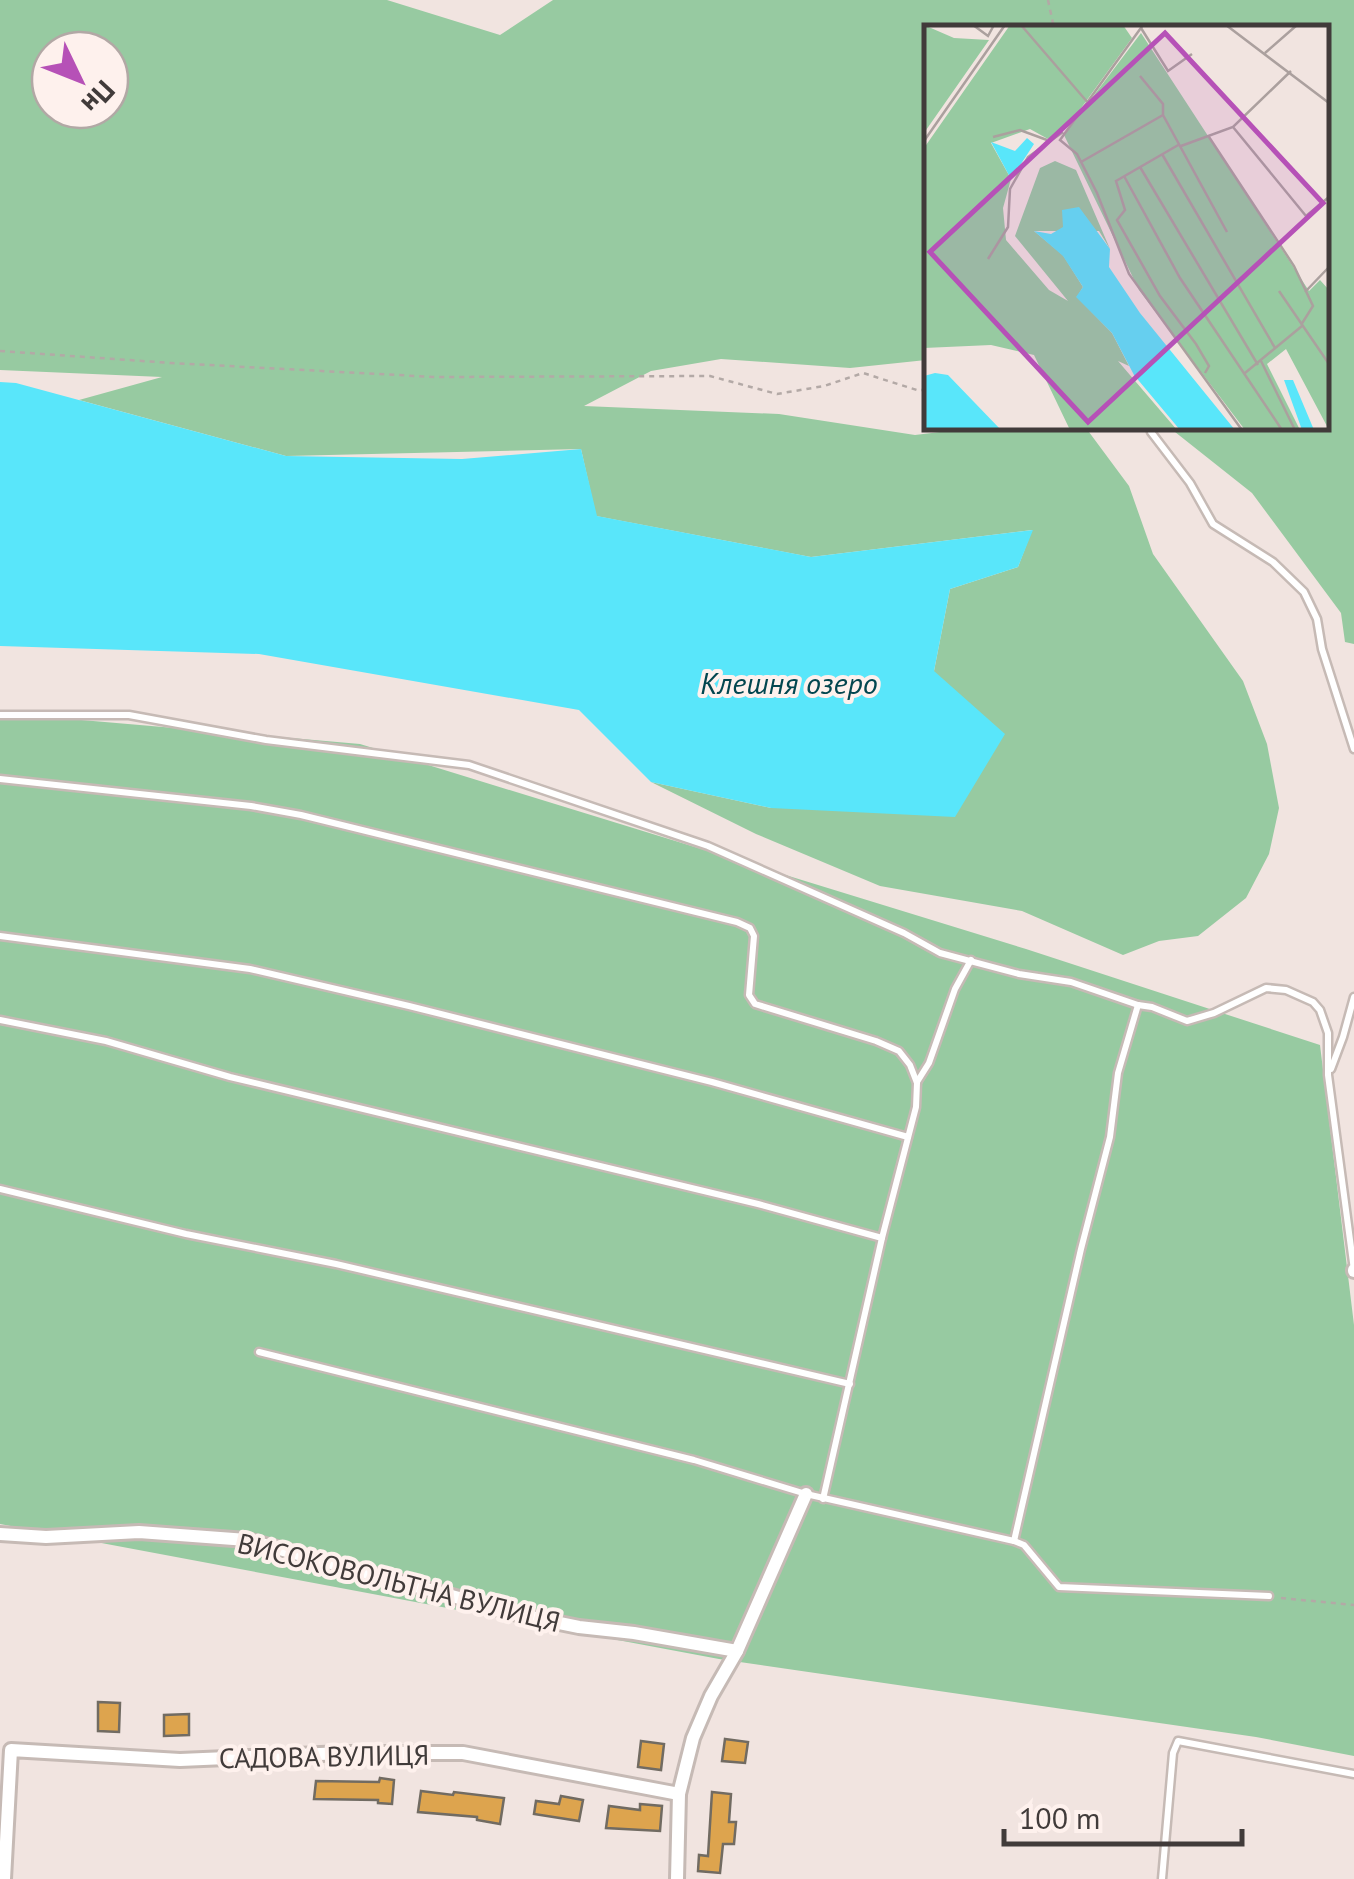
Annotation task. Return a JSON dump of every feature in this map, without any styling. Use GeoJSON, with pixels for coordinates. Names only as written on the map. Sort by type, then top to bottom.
{"type":"FeatureCollection","features":[{"type":"Feature","properties":{"kind":"street"},"geometry":{"type":"LineString","coordinates":[[677,1879],[679,1794],[693,1738],[737,1651],[806,1494]]}},
{"type":"Feature","properties":{"kind":"street","name":"ВИСОКОВОЛЬТНА ВУЛИЦЯ"},"geometry":{"type":"LineString","coordinates":[[0,1534],[46,1537],[139,1532],[246,1540],[524,1616],[737,1651]]}},
{"type":"Feature","properties":{"kind":"street","name":"САДОВА ВУЛИЦЯ"},"geometry":{"type":"LineString","coordinates":[[4,1879],[10,1750],[180,1760],[463,1753],[679,1794]]}},
{"type":"Feature","properties":{"kind":"lane"},"geometry":{"type":"LineString","coordinates":[[1150,430],[1190,483],[1213,524],[1272,562],[1304,592],[1317,619],[1322,649],[1354,749]]}},
{"type":"Feature","properties":{"kind":"lane"},"geometry":{"type":"LineString","coordinates":[[0,715],[129,715],[266,740],[468,765],[708,846],[904,933],[940,953],[1019,974],[1071,982],[1187,1021],[1214,1013],[1266,988],[1286,990],[1313,1002],[1328,1033],[1328,1075],[1354,1271]]}},
{"type":"Feature","properties":{"kind":"lane"},"geometry":{"type":"LineString","coordinates":[[0,780],[252,806],[737,922],[750,928],[754,936],[748,995],[755,1004],[899,1051],[917,1083],[916,1107],[823,1498]]}},
{"type":"Feature","properties":{"kind":"lane"},"geometry":{"type":"LineString","coordinates":[[0,936],[250,969],[694,1077],[908,1136]]}},
{"type":"Feature","properties":{"kind":"lane"},"geometry":{"type":"LineString","coordinates":[[917,1083],[971,960]]}},
{"type":"Feature","properties":{"kind":"lane"},"geometry":{"type":"LineString","coordinates":[[1328,1075],[1354,997]]}},
{"type":"Feature","properties":{"kind":"lane"},"geometry":{"type":"LineString","coordinates":[[1014,1542],[1110,1137],[1118,1073],[1138,1005]]}},
{"type":"Feature","properties":{"kind":"lane"},"geometry":{"type":"LineString","coordinates":[[0,1020],[106,1041],[230,1077],[758,1204],[882,1238]]}},
{"type":"Feature","properties":{"kind":"lane"},"geometry":{"type":"LineString","coordinates":[[0,1189],[850,1384]]}},
{"type":"Feature","properties":{"kind":"lane"},"geometry":{"type":"LineString","coordinates":[[259,1352],[694,1460],[806,1494],[1014,1542],[1024,1545],[1059,1587],[1269,1596]]}},
{"type":"Feature","properties":{"kind":"lane"},"geometry":{"type":"LineString","coordinates":[[1162,1879],[1172,1753],[1178,1741],[1354,1774]]}},
{"type":"Feature","properties":{"kind":"path"},"geometry":{"type":"LineString","coordinates":[[1048,0],[1053,25]]}},
{"type":"Feature","properties":{"kind":"path"},"geometry":{"type":"LineString","coordinates":[[0,352],[436,377],[710,376],[777,394],[824,386],[863,373],[924,390]]}},
{"type":"Feature","properties":{"kind":"path"},"geometry":{"type":"LineString","coordinates":[[1269,1596],[1354,1605]]}},
{"type":"Feature","properties":{"kind":"green space"},"geometry":{"type":"Polygon","coordinates":[[[0,0],[387,0],[500,35],[553,0],[1354,0],[1354,644],[1345,642],[1341,613],[1252,493],[1173,430],[1329,430],[1329,25],[924,25],[924,360],[850,368],[721,359],[651,371],[584,406],[779,414],[915,435],[956,430],[1087,430],[1129,486],[1153,554],[1243,681],[1267,744],[1279,808],[1269,854],[1246,898],[1198,936],[1159,941],[1123,955],[1022,911],[880,886],[756,834],[651,782],[771,808],[934,671],[950,589],[1018,567],[1032,530],[811,557],[596,516],[581,449],[286,456],[79,400],[162,377],[0,370],[0,0]]]}},
{"type":"Feature","properties":{"kind":"green space"},"geometry":{"type":"Polygon","coordinates":[[[0,713],[360,744],[1026,949],[1320,1045],[1354,1325],[1354,1756],[1256,1737],[719,1659],[0,1524],[0,713]]]}},
{"type":"Feature","properties":{"kind":"water","name":"Клешня озеро"},"geometry":{"type":"Polygon","coordinates":[[[0,382],[16,383],[286,456],[462,459],[581,449],[597,516],[811,557],[1033,530],[1018,567],[950,589],[934,671],[1005,734],[955,817],[771,808],[651,782],[579,710],[259,654],[0,646],[0,382]]]}},
{"type":"Feature","properties":{"kind":"building"},"geometry":{"type":"Polygon","coordinates":[[[98,1702],[120,1703],[119,1732],[98,1731],[98,1702]]]}},
{"type":"Feature","properties":{"kind":"building"},"geometry":{"type":"Polygon","coordinates":[[[189,1714],[189,1735],[164,1736],[164,1715],[189,1714]]]}},
{"type":"Feature","properties":{"kind":"building"},"geometry":{"type":"Polygon","coordinates":[[[725,1739],[748,1742],[745,1763],[722,1761],[725,1739]]]}},
{"type":"Feature","properties":{"kind":"building"},"geometry":{"type":"Polygon","coordinates":[[[641,1741],[664,1744],[661,1770],[638,1767],[641,1741]]]}},
{"type":"Feature","properties":{"kind":"building"},"geometry":{"type":"Polygon","coordinates":[[[380,1778],[394,1780],[392,1804],[378,1800],[314,1799],[316,1781],[379,1782],[380,1778]]]}},
{"type":"Feature","properties":{"kind":"building"},"geometry":{"type":"Polygon","coordinates":[[[421,1791],[504,1798],[500,1824],[477,1817],[418,1812],[421,1791]]]}},
{"type":"Feature","properties":{"kind":"building"},"geometry":{"type":"Polygon","coordinates":[[[712,1792],[731,1794],[729,1822],[736,1822],[734,1844],[723,1844],[720,1873],[698,1871],[699,1855],[708,1856],[712,1792]]]}},
{"type":"Feature","properties":{"kind":"building"},"geometry":{"type":"Polygon","coordinates":[[[561,1796],[583,1800],[579,1821],[534,1814],[536,1801],[559,1804],[561,1796]]]}},
{"type":"Feature","properties":{"kind":"building"},"geometry":{"type":"Polygon","coordinates":[[[640,1804],[662,1806],[660,1831],[606,1828],[609,1806],[640,1810],[640,1804]]]}}]}
